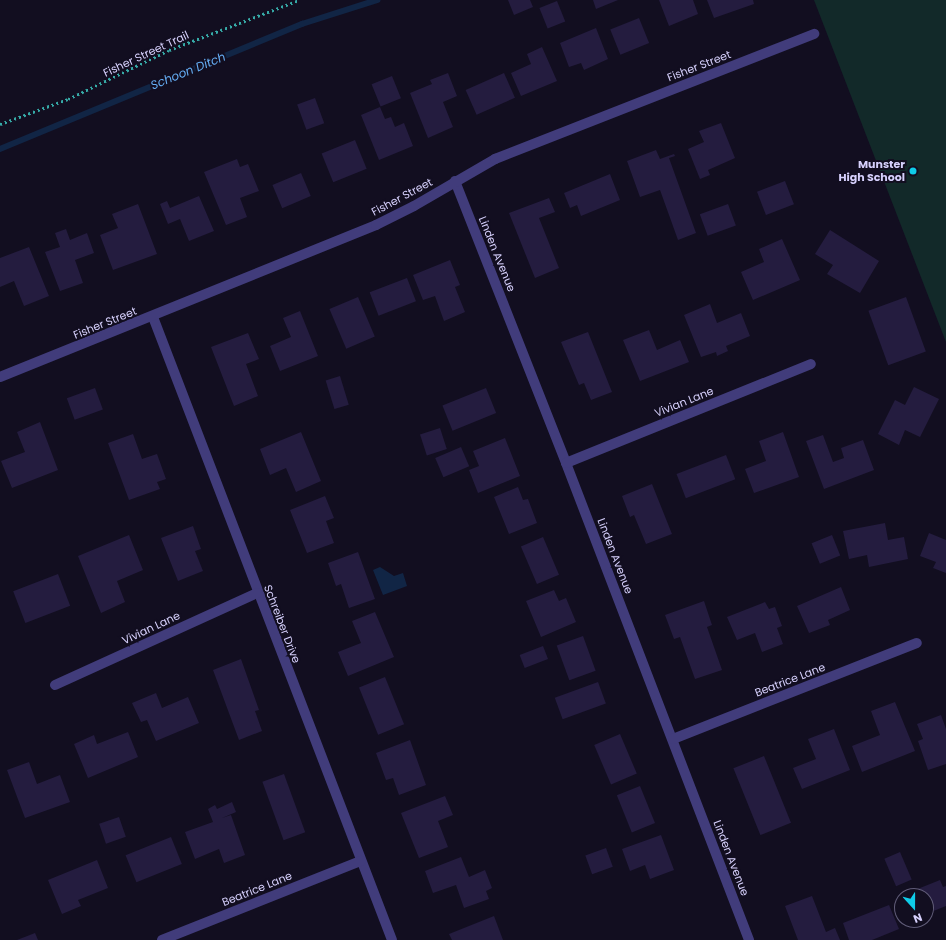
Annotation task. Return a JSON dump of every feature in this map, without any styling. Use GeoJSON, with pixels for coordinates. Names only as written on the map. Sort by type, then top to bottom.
{"type":"FeatureCollection","features":[{"type":"Feature","properties":{"kind":"street","name":"Fisher Street"},"geometry":{"type":"LineString","coordinates":[[0,378],[376,225],[414,206],[495,159],[814,34]]}},
{"type":"Feature","properties":{"kind":"street","name":"Linden Avenue"},"geometry":{"type":"LineString","coordinates":[[455,181],[566,463],[750,940]]}},
{"type":"Feature","properties":{"kind":"street","name":"Schreiber Drive"},"geometry":{"type":"LineString","coordinates":[[153,317],[257,593],[392,940]]}},
{"type":"Feature","properties":{"kind":"street","name":"Vivian Lane"},"geometry":{"type":"LineString","coordinates":[[566,463],[811,364]]}},
{"type":"Feature","properties":{"kind":"street","name":"Vivian Lane"},"geometry":{"type":"LineString","coordinates":[[55,685],[257,593]]}},
{"type":"Feature","properties":{"kind":"street","name":"Beatrice Lane"},"geometry":{"type":"LineString","coordinates":[[673,739],[917,643]]}},
{"type":"Feature","properties":{"kind":"street","name":"Beatrice Lane"},"geometry":{"type":"LineString","coordinates":[[162,940],[361,861]]}},
{"type":"Feature","properties":{"kind":"path","name":"Fisher Street Trail"},"geometry":{"type":"LineString","coordinates":[[0,124],[68,99],[168,50],[299,0]]}},
{"type":"Feature","properties":{"kind":"green space","name":"Munster High School"},"geometry":{"type":"Polygon","coordinates":[[[814,0],[946,0],[946,342],[814,0]]]}},
{"type":"Feature","properties":{"kind":"water"},"geometry":{"type":"Polygon","coordinates":[[[380,567],[394,576],[403,573],[407,586],[383,595],[373,570],[380,567]]]}},
{"type":"Feature","properties":{"kind":"building"},"geometry":{"type":"Polygon","coordinates":[[[508,0],[530,0],[533,7],[514,15],[508,0]]]}},
{"type":"Feature","properties":{"kind":"building"},"geometry":{"type":"Polygon","coordinates":[[[593,0],[618,0],[596,9],[593,0]]]}},
{"type":"Feature","properties":{"kind":"building"},"geometry":{"type":"Polygon","coordinates":[[[659,0],[693,0],[698,14],[669,26],[659,0]]]}},
{"type":"Feature","properties":{"kind":"building"},"geometry":{"type":"Polygon","coordinates":[[[707,0],[753,0],[754,4],[714,18],[707,0]]]}},
{"type":"Feature","properties":{"kind":"building"},"geometry":{"type":"Polygon","coordinates":[[[557,1],[565,21],[548,29],[539,8],[557,1]]]}},
{"type":"Feature","properties":{"kind":"building"},"geometry":{"type":"Polygon","coordinates":[[[639,18],[649,43],[620,55],[610,30],[639,18]]]}},
{"type":"Feature","properties":{"kind":"building"},"geometry":{"type":"Polygon","coordinates":[[[596,28],[608,59],[584,70],[581,63],[569,67],[560,43],[596,28]]]}},
{"type":"Feature","properties":{"kind":"building"},"geometry":{"type":"Polygon","coordinates":[[[542,47],[557,81],[521,96],[511,73],[531,64],[527,54],[542,47]]]}},
{"type":"Feature","properties":{"kind":"building"},"geometry":{"type":"Polygon","coordinates":[[[448,73],[457,96],[443,102],[453,127],[428,138],[410,93],[432,84],[430,80],[448,73]]]}},
{"type":"Feature","properties":{"kind":"building"},"geometry":{"type":"Polygon","coordinates":[[[504,73],[515,98],[477,115],[466,90],[504,73]]]}},
{"type":"Feature","properties":{"kind":"building"},"geometry":{"type":"Polygon","coordinates":[[[392,76],[401,98],[381,106],[372,84],[392,76]]]}},
{"type":"Feature","properties":{"kind":"building"},"geometry":{"type":"Polygon","coordinates":[[[315,98],[324,123],[306,130],[297,104],[315,98]]]}},
{"type":"Feature","properties":{"kind":"building"},"geometry":{"type":"Polygon","coordinates":[[[380,107],[385,119],[391,117],[395,127],[404,123],[413,146],[379,160],[361,115],[380,107]]]}},
{"type":"Feature","properties":{"kind":"building"},"geometry":{"type":"Polygon","coordinates":[[[721,123],[735,158],[708,170],[710,175],[700,179],[688,149],[704,142],[699,131],[721,123]]]}},
{"type":"Feature","properties":{"kind":"building"},"geometry":{"type":"Polygon","coordinates":[[[355,140],[367,169],[333,182],[322,153],[355,140]]]}},
{"type":"Feature","properties":{"kind":"building"},"geometry":{"type":"Polygon","coordinates":[[[656,150],[660,159],[674,154],[675,156],[669,158],[696,233],[678,240],[660,190],[640,197],[627,161],[656,150]]]}},
{"type":"Feature","properties":{"kind":"building"},"geometry":{"type":"Polygon","coordinates":[[[237,159],[240,167],[248,164],[259,191],[240,198],[247,217],[226,225],[204,172],[237,159]]]}},
{"type":"Feature","properties":{"kind":"building"},"geometry":{"type":"Polygon","coordinates":[[[301,173],[311,196],[282,208],[272,185],[301,173]]]}},
{"type":"Feature","properties":{"kind":"building"},"geometry":{"type":"Polygon","coordinates":[[[610,174],[620,200],[581,216],[577,205],[570,208],[564,193],[610,174]]]}},
{"type":"Feature","properties":{"kind":"building"},"geometry":{"type":"Polygon","coordinates":[[[785,181],[794,204],[766,215],[757,192],[785,181]]]}},
{"type":"Feature","properties":{"kind":"building"},"geometry":{"type":"Polygon","coordinates":[[[199,196],[214,231],[189,241],[180,219],[168,224],[160,204],[167,201],[170,208],[199,196]]]}},
{"type":"Feature","properties":{"kind":"building"},"geometry":{"type":"Polygon","coordinates":[[[549,198],[555,212],[539,218],[559,268],[535,278],[509,213],[549,198]]]}},
{"type":"Feature","properties":{"kind":"building"},"geometry":{"type":"Polygon","coordinates":[[[138,204],[157,254],[113,270],[100,235],[118,228],[112,214],[138,204]]]}},
{"type":"Feature","properties":{"kind":"building"},"geometry":{"type":"Polygon","coordinates":[[[728,204],[736,226],[708,236],[700,214],[728,204]]]}},
{"type":"Feature","properties":{"kind":"building"},"geometry":{"type":"Polygon","coordinates":[[[66,229],[70,240],[87,233],[94,253],[75,260],[83,283],[60,291],[45,252],[60,247],[55,233],[66,229]]]}},
{"type":"Feature","properties":{"kind":"building"},"geometry":{"type":"Polygon","coordinates":[[[830,230],[879,261],[860,293],[827,274],[833,265],[815,254],[830,230]]]}},
{"type":"Feature","properties":{"kind":"building"},"geometry":{"type":"Polygon","coordinates":[[[782,239],[800,280],[753,300],[741,272],[764,262],[759,249],[782,239]]]}},
{"type":"Feature","properties":{"kind":"building"},"geometry":{"type":"Polygon","coordinates":[[[29,247],[49,296],[24,306],[14,281],[0,287],[0,258],[29,247]]]}},
{"type":"Feature","properties":{"kind":"building"},"geometry":{"type":"Polygon","coordinates":[[[450,260],[460,285],[455,287],[465,312],[444,321],[435,296],[423,300],[413,275],[450,260]]]}},
{"type":"Feature","properties":{"kind":"building"},"geometry":{"type":"Polygon","coordinates":[[[407,278],[416,301],[379,316],[370,292],[407,278]]]}},
{"type":"Feature","properties":{"kind":"building"},"geometry":{"type":"Polygon","coordinates":[[[358,297],[375,337],[346,349],[329,309],[358,297]]]}},
{"type":"Feature","properties":{"kind":"building"},"geometry":{"type":"Polygon","coordinates":[[[906,297],[926,352],[888,365],[868,311],[906,297]]]}},
{"type":"Feature","properties":{"kind":"building"},"geometry":{"type":"Polygon","coordinates":[[[710,304],[717,323],[741,313],[750,336],[726,346],[728,351],[717,356],[716,352],[701,357],[684,315],[710,304]]]}},
{"type":"Feature","properties":{"kind":"building"},"geometry":{"type":"Polygon","coordinates":[[[300,311],[318,356],[280,371],[270,346],[291,337],[283,318],[300,311]]]}},
{"type":"Feature","properties":{"kind":"building"},"geometry":{"type":"Polygon","coordinates":[[[649,330],[657,350],[680,340],[689,362],[640,381],[623,340],[649,330]]]}},
{"type":"Feature","properties":{"kind":"building"},"geometry":{"type":"Polygon","coordinates":[[[588,332],[612,392],[591,400],[584,383],[579,385],[561,342],[588,332]]]}},
{"type":"Feature","properties":{"kind":"building"},"geometry":{"type":"Polygon","coordinates":[[[248,333],[259,359],[246,364],[258,396],[234,406],[211,347],[248,333]]]}},
{"type":"Feature","properties":{"kind":"building"},"geometry":{"type":"Polygon","coordinates":[[[340,376],[349,405],[334,409],[326,380],[340,376]]]}},
{"type":"Feature","properties":{"kind":"building"},"geometry":{"type":"Polygon","coordinates":[[[914,387],[939,399],[920,437],[905,430],[899,445],[878,434],[895,400],[905,405],[914,387]]]}},
{"type":"Feature","properties":{"kind":"building"},"geometry":{"type":"Polygon","coordinates":[[[95,388],[103,410],[75,420],[67,398],[95,388]]]}},
{"type":"Feature","properties":{"kind":"building"},"geometry":{"type":"Polygon","coordinates":[[[486,388],[496,413],[453,431],[442,406],[486,388]]]}},
{"type":"Feature","properties":{"kind":"building"},"geometry":{"type":"Polygon","coordinates":[[[40,422],[58,470],[12,488],[1,461],[25,452],[17,432],[40,422]]]}},
{"type":"Feature","properties":{"kind":"building"},"geometry":{"type":"Polygon","coordinates":[[[440,428],[447,449],[427,455],[420,434],[440,428]]]}},
{"type":"Feature","properties":{"kind":"building"},"geometry":{"type":"Polygon","coordinates":[[[301,432],[321,481],[296,492],[286,468],[270,475],[260,449],[301,432]]]}},
{"type":"Feature","properties":{"kind":"building"},"geometry":{"type":"Polygon","coordinates":[[[783,432],[799,477],[754,493],[745,469],[766,461],[759,441],[783,432]]]}},
{"type":"Feature","properties":{"kind":"building"},"geometry":{"type":"Polygon","coordinates":[[[133,434],[142,459],[157,454],[166,479],[157,482],[160,489],[129,500],[108,443],[133,434]]]}},
{"type":"Feature","properties":{"kind":"building"},"geometry":{"type":"Polygon","coordinates":[[[823,435],[833,462],[844,458],[841,448],[863,440],[874,470],[824,489],[806,441],[823,435]]]}},
{"type":"Feature","properties":{"kind":"building"},"geometry":{"type":"Polygon","coordinates":[[[505,438],[520,476],[478,493],[469,470],[479,466],[473,451],[505,438]]]}},
{"type":"Feature","properties":{"kind":"building"},"geometry":{"type":"Polygon","coordinates":[[[461,447],[469,466],[443,477],[435,458],[461,447]]]}},
{"type":"Feature","properties":{"kind":"building"},"geometry":{"type":"Polygon","coordinates":[[[726,455],[735,479],[686,498],[677,474],[726,455]]]}},
{"type":"Feature","properties":{"kind":"building"},"geometry":{"type":"Polygon","coordinates":[[[652,484],[672,534],[646,544],[634,515],[630,517],[622,496],[652,484]]]}},
{"type":"Feature","properties":{"kind":"building"},"geometry":{"type":"Polygon","coordinates":[[[518,487],[523,500],[528,499],[537,523],[509,534],[494,497],[518,487]]]}},
{"type":"Feature","properties":{"kind":"building"},"geometry":{"type":"Polygon","coordinates":[[[325,496],[334,518],[326,521],[334,543],[307,553],[290,510],[325,496]]]}},
{"type":"Feature","properties":{"kind":"building"},"geometry":{"type":"Polygon","coordinates":[[[885,523],[888,540],[904,537],[908,559],[869,567],[867,555],[849,559],[843,531],[885,523]]]}},
{"type":"Feature","properties":{"kind":"building"},"geometry":{"type":"Polygon","coordinates":[[[193,526],[201,549],[195,551],[203,571],[178,581],[161,538],[193,526]]]}},
{"type":"Feature","properties":{"kind":"building"},"geometry":{"type":"Polygon","coordinates":[[[929,533],[946,540],[946,573],[933,568],[936,562],[920,556],[929,533]]]}},
{"type":"Feature","properties":{"kind":"building"},"geometry":{"type":"Polygon","coordinates":[[[129,535],[143,570],[117,581],[125,602],[101,613],[78,556],[129,535]]]}},
{"type":"Feature","properties":{"kind":"building"},"geometry":{"type":"Polygon","coordinates":[[[832,535],[840,555],[820,564],[812,543],[832,535]]]}},
{"type":"Feature","properties":{"kind":"building"},"geometry":{"type":"Polygon","coordinates":[[[543,537],[559,575],[537,584],[521,546],[543,537]]]}},
{"type":"Feature","properties":{"kind":"building"},"geometry":{"type":"Polygon","coordinates":[[[358,552],[375,599],[349,608],[341,584],[336,586],[328,563],[358,552]]]}},
{"type":"Feature","properties":{"kind":"building"},"geometry":{"type":"Polygon","coordinates":[[[58,574],[70,606],[25,623],[13,591],[58,574]]]}},
{"type":"Feature","properties":{"kind":"building"},"geometry":{"type":"Polygon","coordinates":[[[841,587],[850,610],[828,620],[830,625],[809,633],[797,606],[841,587]]]}},
{"type":"Feature","properties":{"kind":"building"},"geometry":{"type":"Polygon","coordinates":[[[554,590],[559,601],[566,598],[576,622],[541,637],[526,601],[554,590]]]}},
{"type":"Feature","properties":{"kind":"building"},"geometry":{"type":"Polygon","coordinates":[[[704,601],[712,625],[707,627],[722,670],[695,679],[680,637],[674,639],[665,615],[704,601]]]}},
{"type":"Feature","properties":{"kind":"building"},"geometry":{"type":"Polygon","coordinates":[[[765,602],[769,609],[775,607],[782,626],[777,628],[783,644],[762,652],[755,633],[737,640],[727,617],[765,602]]]}},
{"type":"Feature","properties":{"kind":"building"},"geometry":{"type":"Polygon","coordinates":[[[375,612],[394,657],[348,676],[338,652],[361,643],[352,621],[375,612]]]}},
{"type":"Feature","properties":{"kind":"building"},"geometry":{"type":"Polygon","coordinates":[[[583,636],[596,671],[569,680],[557,646],[583,636]]]}},
{"type":"Feature","properties":{"kind":"building"},"geometry":{"type":"Polygon","coordinates":[[[543,646],[548,659],[525,668],[520,655],[543,646]]]}},
{"type":"Feature","properties":{"kind":"building"},"geometry":{"type":"Polygon","coordinates":[[[241,659],[259,710],[255,711],[262,731],[239,740],[213,670],[241,659]]]}},
{"type":"Feature","properties":{"kind":"building"},"geometry":{"type":"Polygon","coordinates":[[[385,677],[404,724],[378,735],[359,687],[385,677]]]}},
{"type":"Feature","properties":{"kind":"building"},"geometry":{"type":"Polygon","coordinates":[[[598,682],[606,704],[563,719],[555,698],[598,682]]]}},
{"type":"Feature","properties":{"kind":"building"},"geometry":{"type":"Polygon","coordinates":[[[156,693],[162,708],[188,697],[199,723],[156,741],[147,720],[141,722],[132,703],[156,693]]]}},
{"type":"Feature","properties":{"kind":"building"},"geometry":{"type":"Polygon","coordinates":[[[895,702],[915,751],[862,772],[852,746],[880,735],[871,711],[895,702]]]}},
{"type":"Feature","properties":{"kind":"building"},"geometry":{"type":"Polygon","coordinates":[[[941,715],[946,729],[946,764],[928,770],[918,741],[923,739],[917,724],[941,715]]]}},
{"type":"Feature","properties":{"kind":"building"},"geometry":{"type":"Polygon","coordinates":[[[834,729],[850,770],[802,789],[793,768],[816,759],[808,739],[834,729]]]}},
{"type":"Feature","properties":{"kind":"building"},"geometry":{"type":"Polygon","coordinates":[[[128,732],[138,757],[88,778],[74,744],[94,735],[97,744],[128,732]]]}},
{"type":"Feature","properties":{"kind":"building"},"geometry":{"type":"Polygon","coordinates":[[[620,734],[637,774],[611,785],[594,745],[620,734]]]}},
{"type":"Feature","properties":{"kind":"building"},"geometry":{"type":"Polygon","coordinates":[[[410,740],[426,785],[399,795],[393,778],[386,780],[376,753],[410,740]]]}},
{"type":"Feature","properties":{"kind":"building"},"geometry":{"type":"Polygon","coordinates":[[[764,756],[791,823],[760,835],[733,768],[764,756]]]}},
{"type":"Feature","properties":{"kind":"building"},"geometry":{"type":"Polygon","coordinates":[[[29,762],[37,784],[60,775],[70,802],[25,818],[7,770],[29,762]]]}},
{"type":"Feature","properties":{"kind":"building"},"geometry":{"type":"Polygon","coordinates":[[[284,774],[305,832],[284,840],[262,782],[284,774]]]}},
{"type":"Feature","properties":{"kind":"building"},"geometry":{"type":"Polygon","coordinates":[[[640,786],[655,823],[632,832],[617,795],[640,786]]]}},
{"type":"Feature","properties":{"kind":"building"},"geometry":{"type":"Polygon","coordinates":[[[445,796],[453,815],[438,821],[448,847],[419,858],[401,813],[445,796]]]}},
{"type":"Feature","properties":{"kind":"building"},"geometry":{"type":"Polygon","coordinates":[[[232,802],[236,812],[222,818],[231,815],[245,855],[224,863],[219,849],[195,859],[185,832],[213,822],[208,809],[215,805],[217,809],[232,802]]]}},
{"type":"Feature","properties":{"kind":"building"},"geometry":{"type":"Polygon","coordinates":[[[119,817],[126,837],[106,844],[99,824],[119,817]]]}},
{"type":"Feature","properties":{"kind":"building"},"geometry":{"type":"Polygon","coordinates":[[[661,835],[674,870],[650,879],[645,865],[630,871],[622,849],[661,835]]]}},
{"type":"Feature","properties":{"kind":"building"},"geometry":{"type":"Polygon","coordinates":[[[171,837],[182,864],[136,882],[126,855],[171,837]]]}},
{"type":"Feature","properties":{"kind":"building"},"geometry":{"type":"Polygon","coordinates":[[[606,848],[613,867],[592,874],[585,856],[606,848]]]}},
{"type":"Feature","properties":{"kind":"building"},"geometry":{"type":"Polygon","coordinates":[[[900,852],[912,880],[896,886],[884,859],[900,852]]]}},
{"type":"Feature","properties":{"kind":"building"},"geometry":{"type":"Polygon","coordinates":[[[461,857],[469,877],[485,870],[492,888],[486,891],[489,899],[464,908],[456,885],[433,893],[425,871],[461,857]]]}},
{"type":"Feature","properties":{"kind":"building"},"geometry":{"type":"Polygon","coordinates":[[[97,860],[108,888],[78,900],[81,906],[62,914],[48,880],[97,860]]]}},
{"type":"Feature","properties":{"kind":"building"},"geometry":{"type":"Polygon","coordinates":[[[940,880],[943,887],[946,886],[946,906],[934,911],[934,888],[920,888],[940,880]]]}},
{"type":"Feature","properties":{"kind":"building"},"geometry":{"type":"Polygon","coordinates":[[[812,896],[826,932],[835,928],[840,940],[798,940],[785,906],[812,896]]]}},
{"type":"Feature","properties":{"kind":"building"},"geometry":{"type":"Polygon","coordinates":[[[889,905],[894,917],[894,928],[899,929],[872,940],[849,940],[843,923],[889,905]]]}},
{"type":"Feature","properties":{"kind":"building"},"geometry":{"type":"Polygon","coordinates":[[[494,916],[503,940],[452,940],[449,934],[494,916]]]}},
{"type":"Feature","properties":{"kind":"building"},"geometry":{"type":"Polygon","coordinates":[[[35,933],[38,940],[17,940],[35,933]]]}},
{"type":"Feature","properties":{"kind":"waterway","name":"Schoon Ditch"},"geometry":{"type":"LineString","coordinates":[[0,149],[302,24],[377,0]]}},
{"type":"Feature","properties":{"kind":"place","name":"Munster High School"},"geometry":{"type":"Point","coordinates":[913,171]}}]}
